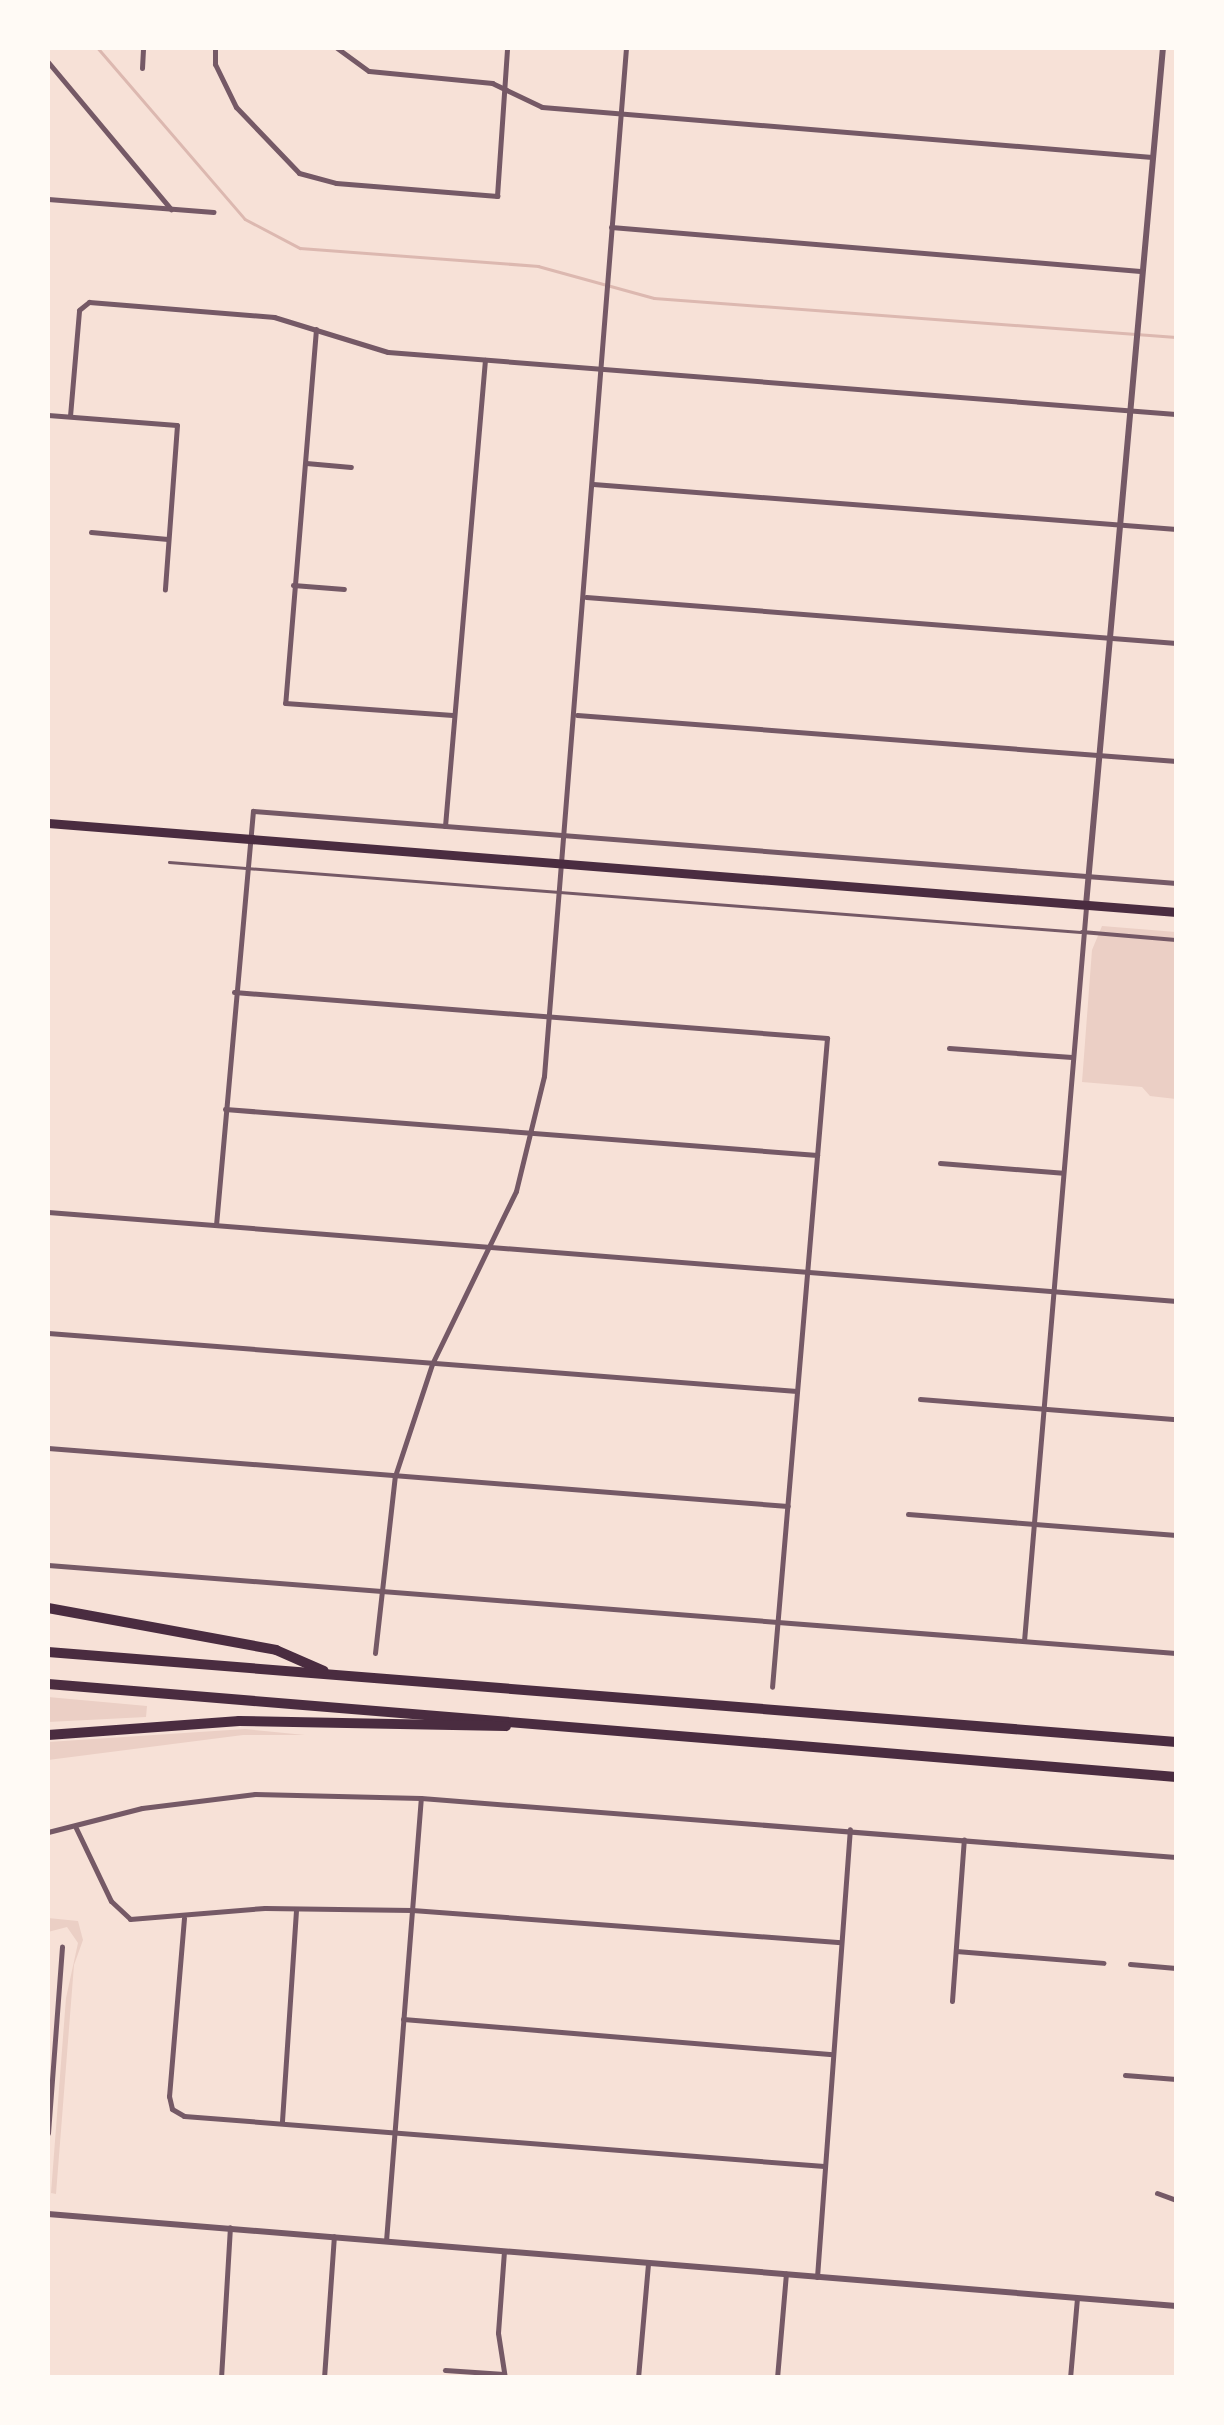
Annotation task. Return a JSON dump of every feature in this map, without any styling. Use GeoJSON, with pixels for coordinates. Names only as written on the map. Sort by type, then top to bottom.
{"type":"FeatureCollection","features":[{"type":"Feature","properties":{"kind":"highway"},"geometry":{"type":"LineString","coordinates":[[48,1608],[276,1650],[334,1676]]}},
{"type":"Feature","properties":{"kind":"highway"},"geometry":{"type":"LineString","coordinates":[[48,1652],[1176,1742]]}},
{"type":"Feature","properties":{"kind":"highway"},"geometry":{"type":"LineString","coordinates":[[48,1684],[1176,1777]]}},
{"type":"Feature","properties":{"kind":"highway"},"geometry":{"type":"LineString","coordinates":[[48,1735],[239,1721],[575,1727]]}},
{"type":"Feature","properties":{"kind":"main road"},"geometry":{"type":"LineString","coordinates":[[48,823],[1176,912]]}},
{"type":"Feature","properties":{"kind":"street"},"geometry":{"type":"LineString","coordinates":[[142,68],[143,48]]}},
{"type":"Feature","properties":{"kind":"street"},"geometry":{"type":"LineString","coordinates":[[214,48],[214,64],[236,106],[299,173],[336,183],[498,196],[507,48]]}},
{"type":"Feature","properties":{"kind":"street"},"geometry":{"type":"LineString","coordinates":[[375,1653],[395,1476],[432,1364],[494,1247],[530,1132],[549,1016],[586,596],[597,368],[626,48]]}},
{"type":"Feature","properties":{"kind":"street"},"geometry":{"type":"LineString","coordinates":[[1024,1641],[1097,756],[1163,48]]}},
{"type":"Feature","properties":{"kind":"street"},"geometry":{"type":"LineString","coordinates":[[338,50],[368,71],[492,83],[542,107],[619,117],[1152,157]]}},
{"type":"Feature","properties":{"kind":"street"},"geometry":{"type":"LineString","coordinates":[[48,62],[171,209]]}},
{"type":"Feature","properties":{"kind":"street"},"geometry":{"type":"LineString","coordinates":[[48,199],[213,212]]}},
{"type":"Feature","properties":{"kind":"street"},"geometry":{"type":"LineString","coordinates":[[611,227],[1140,271]]}},
{"type":"Feature","properties":{"kind":"street"},"geometry":{"type":"LineString","coordinates":[[70,416],[82,304],[274,318],[388,352],[1176,414]]}},
{"type":"Feature","properties":{"kind":"street"},"geometry":{"type":"LineString","coordinates":[[316,329],[285,703],[453,715]]}},
{"type":"Feature","properties":{"kind":"street"},"geometry":{"type":"LineString","coordinates":[[445,826],[485,360]]}},
{"type":"Feature","properties":{"kind":"street"},"geometry":{"type":"LineString","coordinates":[[48,414],[177,425],[165,590]]}},
{"type":"Feature","properties":{"kind":"street"},"geometry":{"type":"LineString","coordinates":[[306,462],[352,466]]}},
{"type":"Feature","properties":{"kind":"street"},"geometry":{"type":"LineString","coordinates":[[593,484],[1176,529]]}},
{"type":"Feature","properties":{"kind":"street"},"geometry":{"type":"LineString","coordinates":[[91,532],[168,539]]}},
{"type":"Feature","properties":{"kind":"street"},"geometry":{"type":"LineString","coordinates":[[294,585],[344,589]]}},
{"type":"Feature","properties":{"kind":"street"},"geometry":{"type":"LineString","coordinates":[[586,596],[1176,643]]}},
{"type":"Feature","properties":{"kind":"street"},"geometry":{"type":"LineString","coordinates":[[576,715],[1176,762]]}},
{"type":"Feature","properties":{"kind":"street"},"geometry":{"type":"LineString","coordinates":[[216,1225],[246,838],[253,811],[1176,883]]}},
{"type":"Feature","properties":{"kind":"street"},"geometry":{"type":"LineString","coordinates":[[1082,932],[1176,940]]}},
{"type":"Feature","properties":{"kind":"street"},"geometry":{"type":"LineString","coordinates":[[234,992],[827,1038],[772,1687]]}},
{"type":"Feature","properties":{"kind":"street"},"geometry":{"type":"LineString","coordinates":[[950,1048],[1072,1058]]}},
{"type":"Feature","properties":{"kind":"street"},"geometry":{"type":"LineString","coordinates":[[225,1109],[817,1155]]}},
{"type":"Feature","properties":{"kind":"street"},"geometry":{"type":"LineString","coordinates":[[940,1163],[1063,1173]]}},
{"type":"Feature","properties":{"kind":"street"},"geometry":{"type":"LineString","coordinates":[[48,1212],[1176,1301]]}},
{"type":"Feature","properties":{"kind":"street"},"geometry":{"type":"LineString","coordinates":[[48,1333],[797,1391]]}},
{"type":"Feature","properties":{"kind":"street"},"geometry":{"type":"LineString","coordinates":[[920,1399],[1176,1419]]}},
{"type":"Feature","properties":{"kind":"street"},"geometry":{"type":"LineString","coordinates":[[48,1448],[788,1506]]}},
{"type":"Feature","properties":{"kind":"street"},"geometry":{"type":"LineString","coordinates":[[908,1514],[1176,1535]]}},
{"type":"Feature","properties":{"kind":"street"},"geometry":{"type":"LineString","coordinates":[[48,1565],[1176,1654]]}},
{"type":"Feature","properties":{"kind":"street"},"geometry":{"type":"LineString","coordinates":[[48,1832],[142,1808],[255,1794],[420,1798],[1176,1857]]}},
{"type":"Feature","properties":{"kind":"street"},"geometry":{"type":"LineString","coordinates":[[386,2242],[420,1798]]}},
{"type":"Feature","properties":{"kind":"street"},"geometry":{"type":"LineString","coordinates":[[76,1826],[120,1913],[184,1918],[296,1908],[412,1910],[842,1942]]}},
{"type":"Feature","properties":{"kind":"street"},"geometry":{"type":"LineString","coordinates":[[817,2277],[850,1829]]}},
{"type":"Feature","properties":{"kind":"street"},"geometry":{"type":"LineString","coordinates":[[952,2001],[964,1838]]}},
{"type":"Feature","properties":{"kind":"street"},"geometry":{"type":"LineString","coordinates":[[282,2120],[296,1908]]}},
{"type":"Feature","properties":{"kind":"street"},"geometry":{"type":"LineString","coordinates":[[184,1918],[172,2109],[184,2116],[282,2120],[824,2166]]}},
{"type":"Feature","properties":{"kind":"street"},"geometry":{"type":"LineString","coordinates":[[48,2133],[62,1947]]}},
{"type":"Feature","properties":{"kind":"street"},"geometry":{"type":"LineString","coordinates":[[956,1951],[1104,1963]]}},
{"type":"Feature","properties":{"kind":"street"},"geometry":{"type":"LineString","coordinates":[[1130,1964],[1176,1968]]}},
{"type":"Feature","properties":{"kind":"street"},"geometry":{"type":"LineString","coordinates":[[403,2019],[833,2054]]}},
{"type":"Feature","properties":{"kind":"street"},"geometry":{"type":"LineString","coordinates":[[1124,2075],[1176,2079]]}},
{"type":"Feature","properties":{"kind":"street"},"geometry":{"type":"LineString","coordinates":[[1157,2194],[1176,2200]]}},
{"type":"Feature","properties":{"kind":"street"},"geometry":{"type":"LineString","coordinates":[[48,2214],[1176,2306]]}},
{"type":"Feature","properties":{"kind":"street"},"geometry":{"type":"LineString","coordinates":[[221,2378],[230,2227]]}},
{"type":"Feature","properties":{"kind":"street"},"geometry":{"type":"LineString","coordinates":[[324,2378],[334,2236]]}},
{"type":"Feature","properties":{"kind":"street"},"geometry":{"type":"LineString","coordinates":[[445,2370],[504,2376],[498,2333],[504,2250]]}},
{"type":"Feature","properties":{"kind":"street"},"geometry":{"type":"LineString","coordinates":[[638,2378],[648,2262]]}},
{"type":"Feature","properties":{"kind":"street"},"geometry":{"type":"LineString","coordinates":[[777,2378],[786,2274]]}},
{"type":"Feature","properties":{"kind":"street"},"geometry":{"type":"LineString","coordinates":[[1070,2378],[1077,2298]]}},
{"type":"Feature","properties":{"kind":"lane"},"geometry":{"type":"LineString","coordinates":[[169,862],[1082,932]]}},
{"type":"Feature","properties":{"kind":"shaded area"},"geometry":{"type":"Polygon","coordinates":[[[1102,926],[1176,932],[1176,1099],[1150,1096],[1142,1087],[1082,1082],[1092,950],[1102,926]]]}},
{"type":"Feature","properties":{"kind":"shaded area"},"geometry":{"type":"Polygon","coordinates":[[[48,1697],[147,1706],[146,1717],[48,1722],[48,1697]]]}},
{"type":"Feature","properties":{"kind":"shaded area"},"geometry":{"type":"Polygon","coordinates":[[[245,1729],[305,1735],[243,1735],[48,1760],[48,1742],[245,1729]]]}},
{"type":"Feature","properties":{"kind":"shaded area"},"geometry":{"type":"Polygon","coordinates":[[[48,1918],[78,1921],[83,1940],[74,1965],[56,2194],[51,2193],[66,1998],[78,1943],[67,1927],[48,1932],[48,1918]]]}},
{"type":"Feature","properties":{"kind":"waterway"},"geometry":{"type":"LineString","coordinates":[[98,48],[245,219],[300,248],[538,266],[654,298],[1176,337]]}}]}
